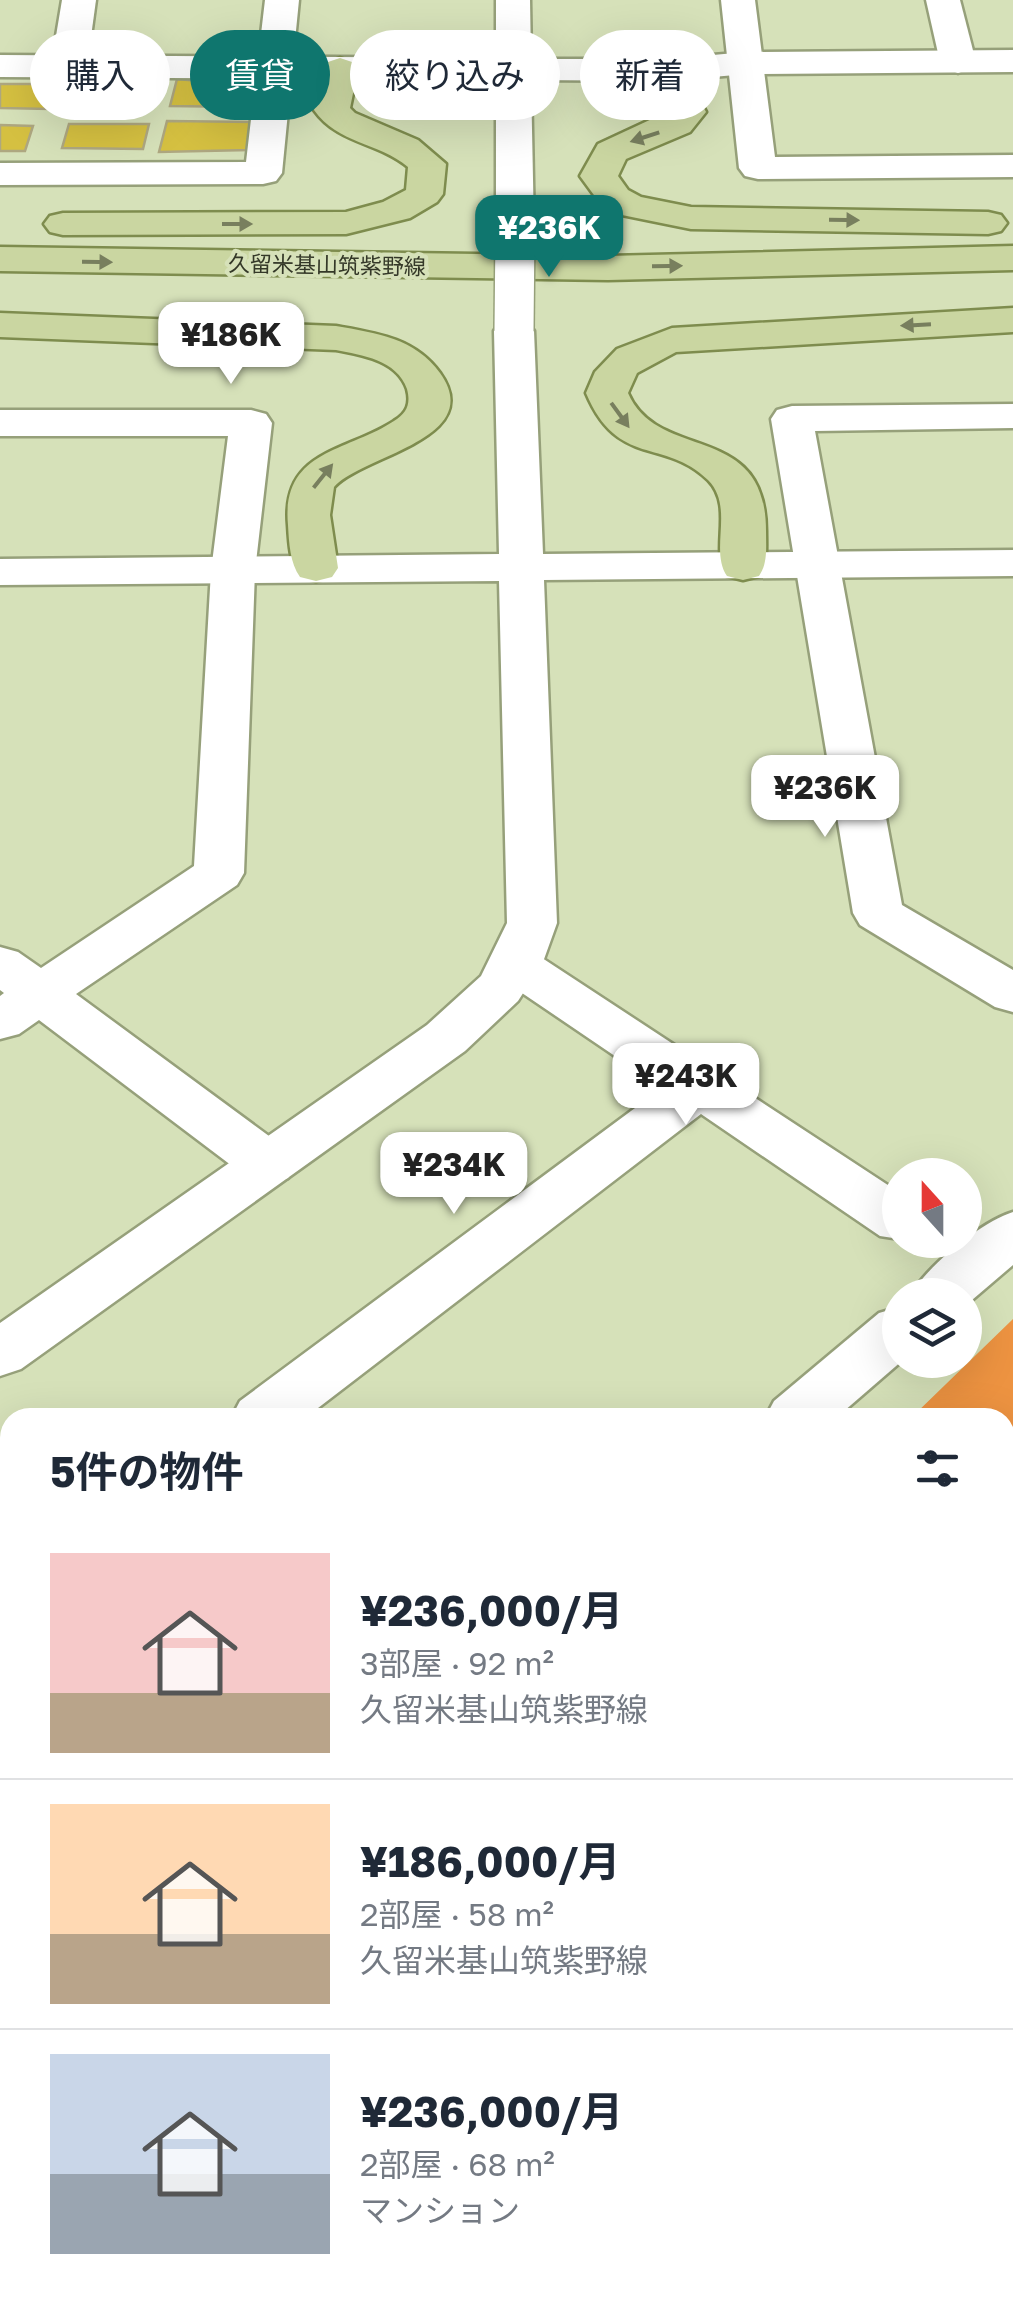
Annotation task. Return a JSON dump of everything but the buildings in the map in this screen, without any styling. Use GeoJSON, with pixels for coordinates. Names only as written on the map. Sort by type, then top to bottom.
{"type":"FeatureCollection","features":[{"type":"Feature","properties":{"kind":"main road"},"geometry":{"type":"LineString","coordinates":[[0,224],[346,223],[390,214],[411,205],[424,194],[427,164],[411,150],[351,130],[341,121],[332,110],[340,69]]}},
{"type":"Feature","properties":{"kind":"main road"},"geometry":{"type":"LineString","coordinates":[[681,120],[610,152],[599,176],[615,198],[630,206],[690,218],[1013,223]]}},
{"type":"Feature","properties":{"kind":"main road","name":"久留米基山筑紫野線"},"geometry":{"type":"LineString","coordinates":[[0,259],[608,268],[1013,258]]}},
{"type":"Feature","properties":{"kind":"main road","name":"久留米基山筑紫野線"},"geometry":{"type":"LineString","coordinates":[[0,287],[614,295],[1013,286]]}},
{"type":"Feature","properties":{"kind":"main road"},"geometry":{"type":"LineString","coordinates":[[743,566],[744,513],[738,490],[716,466],[686,448],[628,428],[607,394],[610,379],[623,362],[648,347],[672,340],[1013,320]]}},
{"type":"Feature","properties":{"kind":"main road"},"geometry":{"type":"LineString","coordinates":[[0,325],[336,338],[382,346],[406,358],[429,386],[430,406],[420,422],[333,464],[314,482],[308,507],[316,568]]}},
{"type":"Feature","properties":{"kind":"street"},"geometry":{"type":"LineString","coordinates":[[74,30],[78,0]]}},
{"type":"Feature","properties":{"kind":"street"},"geometry":{"type":"LineString","coordinates":[[278,30],[282,0]]}},
{"type":"Feature","properties":{"kind":"street"},"geometry":{"type":"LineString","coordinates":[[513,0],[514,30]]}},
{"type":"Feature","properties":{"kind":"street"},"geometry":{"type":"LineString","coordinates":[[738,0],[758,168],[1013,166]]}},
{"type":"Feature","properties":{"kind":"street"},"geometry":{"type":"LineString","coordinates":[[943,0],[958,62]]}},
{"type":"Feature","properties":{"kind":"street"},"geometry":{"type":"LineString","coordinates":[[720,65],[1013,61]]}},
{"type":"Feature","properties":{"kind":"street"},"geometry":{"type":"LineString","coordinates":[[0,66],[30,66]]}},
{"type":"Feature","properties":{"kind":"street"},"geometry":{"type":"LineString","coordinates":[[330,69],[350,69]]}},
{"type":"Feature","properties":{"kind":"street"},"geometry":{"type":"LineString","coordinates":[[0,174],[263,172],[268,120]]}},
{"type":"Feature","properties":{"kind":"street"},"geometry":{"type":"LineString","coordinates":[[0,1353],[446,1038],[489,1002],[518,966],[532,923],[514,331],[515,120]]}},
{"type":"Feature","properties":{"kind":"street"},"geometry":{"type":"LineString","coordinates":[[1013,416],[792,419],[878,913],[1013,994]]}},
{"type":"Feature","properties":{"kind":"street"},"geometry":{"type":"LineString","coordinates":[[0,423],[251,422],[233,571],[219,873],[21,1008]]}},
{"type":"Feature","properties":{"kind":"street"},"geometry":{"type":"LineString","coordinates":[[0,572],[1013,563]]}},
{"type":"Feature","properties":{"kind":"street"},"geometry":{"type":"LineString","coordinates":[[0,964],[21,1008],[268,1164]]}},
{"type":"Feature","properties":{"kind":"street"},"geometry":{"type":"LineString","coordinates":[[518,966],[882,1209]]}},
{"type":"Feature","properties":{"kind":"street"},"geometry":{"type":"LineString","coordinates":[[274,1408],[700,1086]]}},
{"type":"Feature","properties":{"kind":"street"},"geometry":{"type":"LineString","coordinates":[[807,1408],[882,1344]]}},
{"type":"Feature","properties":{"kind":"shaded area"},"geometry":{"type":"Polygon","coordinates":[[[1013,1319],[1013,1408],[921,1408],[952,1378],[982,1378],[982,1349],[1013,1319]]]}}]}
